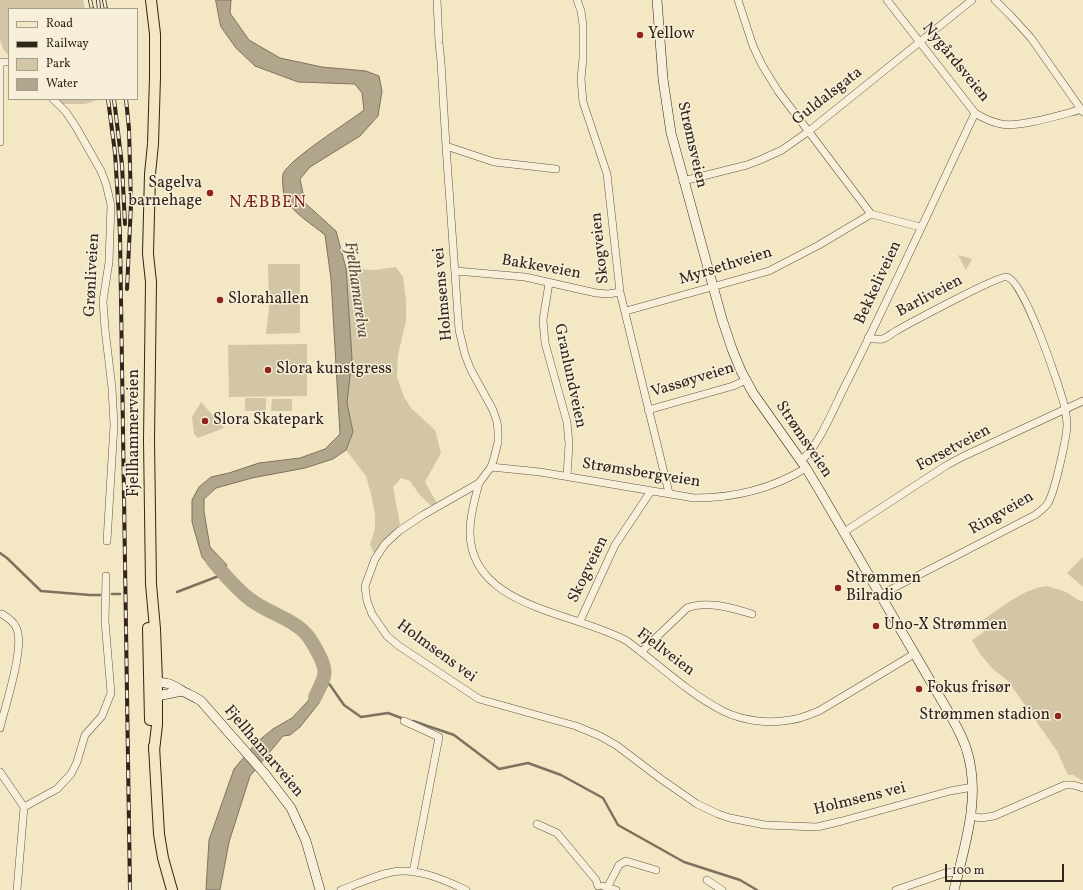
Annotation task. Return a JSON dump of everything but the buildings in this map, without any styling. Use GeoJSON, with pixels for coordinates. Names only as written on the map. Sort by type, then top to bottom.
{"type":"FeatureCollection","features":[{"type":"Feature","properties":{"kind":"main road","name":"Fjellhammerveien"},"geometry":{"type":"LineString","coordinates":[[151,0],[155,34]]}},
{"type":"Feature","properties":{"kind":"main road","name":"Fjellhammerveien"},"geometry":{"type":"LineString","coordinates":[[154,689],[155,629],[151,584],[149,440],[151,282],[148,254],[150,174],[153,144],[155,34],[158,0]]}},
{"type":"Feature","properties":{"kind":"main road","name":"Strømsveien"},"geometry":{"type":"LineString","coordinates":[[657,0],[670,133],[728,340],[746,380],[763,409],[803,464],[952,718],[970,759],[973,787],[970,816],[954,890]]}},
{"type":"Feature","properties":{"kind":"main road","name":"Fjellhamarveien"},"geometry":{"type":"LineString","coordinates":[[154,689],[176,685],[182,691],[201,701],[265,774],[291,808],[302,830],[320,890]]}},
{"type":"Feature","properties":{"kind":"main road"},"geometry":{"type":"LineString","coordinates":[[172,890],[158,834],[154,751],[150,725],[154,689],[182,691]]}},
{"type":"Feature","properties":{"kind":"street","name":"Holmsens vei"},"geometry":{"type":"LineString","coordinates":[[437,0],[459,330],[465,355],[471,370],[493,410],[497,422],[498,442],[491,467],[480,483],[423,515],[399,531],[385,544],[368,573],[365,586],[367,601],[372,614],[387,636],[399,646],[479,699],[576,726],[600,736],[616,744],[661,779],[697,804],[718,814],[776,826],[817,827],[950,791],[973,787]]}},
{"type":"Feature","properties":{"kind":"street","name":"Skogveien"},"geometry":{"type":"LineString","coordinates":[[577,0],[581,11],[584,36],[581,79],[582,98],[607,174],[620,292],[626,311],[648,410],[669,493]]}},
{"type":"Feature","properties":{"kind":"street"},"geometry":{"type":"LineString","coordinates":[[738,0],[746,29],[753,46],[762,65],[778,91],[871,214],[920,227]]}},
{"type":"Feature","properties":{"kind":"street","name":"Nygårdsveien"},"geometry":{"type":"LineString","coordinates":[[887,0],[975,113],[990,121],[1009,125],[1030,122],[1083,110]]}},
{"type":"Feature","properties":{"kind":"street","name":"Guldalsgata"},"geometry":{"type":"LineString","coordinates":[[683,181],[732,169],[760,160],[782,150],[809,131],[972,0]]}},
{"type":"Feature","properties":{"kind":"street"},"geometry":{"type":"LineString","coordinates":[[995,0],[1012,16],[1031,38],[1083,110]]}},
{"type":"Feature","properties":{"kind":"street"},"geometry":{"type":"LineString","coordinates":[[0,65],[0,142]]}},
{"type":"Feature","properties":{"kind":"street","name":"Grønliveien"},"geometry":{"type":"LineString","coordinates":[[54,100],[66,112],[76,127],[101,172],[106,184],[110,206],[109,262],[103,302],[112,388],[114,425],[107,541]]}},
{"type":"Feature","properties":{"kind":"street","name":"Bekkeliveien"},"geometry":{"type":"LineString","coordinates":[[803,464],[814,446],[868,338],[975,113]]}},
{"type":"Feature","properties":{"kind":"street"},"geometry":{"type":"LineString","coordinates":[[446,146],[494,162],[556,169]]}},
{"type":"Feature","properties":{"kind":"street","name":"Myrsethveien"},"geometry":{"type":"LineString","coordinates":[[626,311],[768,271],[820,245],[871,214]]}},
{"type":"Feature","properties":{"kind":"street","name":"Bakkeveien"},"geometry":{"type":"LineString","coordinates":[[456,272],[525,277],[596,293],[608,294],[620,292]]}},
{"type":"Feature","properties":{"kind":"street","name":"Barliveien"},"geometry":{"type":"LineString","coordinates":[[868,338],[882,339],[976,289],[1005,276]]}},
{"type":"Feature","properties":{"kind":"street","name":"Ringveien"},"geometry":{"type":"LineString","coordinates":[[880,595],[1029,518],[1045,507],[1053,492],[1065,442],[1067,427],[1065,409],[1050,361],[1035,323],[1014,282],[1012,279],[1005,276]]}},
{"type":"Feature","properties":{"kind":"street","name":"Granlundveien"},"geometry":{"type":"LineString","coordinates":[[549,283],[543,320],[544,335],[567,422],[569,444],[567,476]]}},
{"type":"Feature","properties":{"kind":"street","name":"Vassøyveien"},"geometry":{"type":"LineString","coordinates":[[648,410],[732,386],[746,380]]}},
{"type":"Feature","properties":{"kind":"street","name":"Forsetveien"},"geometry":{"type":"LineString","coordinates":[[844,532],[964,456],[1083,401]]}},
{"type":"Feature","properties":{"kind":"street","name":"Strømsbergveien"},"geometry":{"type":"LineString","coordinates":[[491,467],[567,476],[652,492],[669,493],[694,498],[714,498],[764,488],[792,476],[803,464]]}},
{"type":"Feature","properties":{"kind":"street","name":"Fjellveien"},"geometry":{"type":"LineString","coordinates":[[480,483],[471,515],[471,548],[480,569],[497,586],[506,593],[528,604],[580,621],[616,635],[641,652],[692,692],[724,712],[748,719],[775,722],[790,720],[819,711],[914,654]]}},
{"type":"Feature","properties":{"kind":"street","name":"Skogveien"},"geometry":{"type":"LineString","coordinates":[[580,621],[615,545],[652,492]]}},
{"type":"Feature","properties":{"kind":"street"},"geometry":{"type":"LineString","coordinates":[[24,807],[57,789],[71,774],[77,762],[85,735],[102,716],[111,693],[105,621],[106,576]]}},
{"type":"Feature","properties":{"kind":"street"},"geometry":{"type":"LineString","coordinates":[[641,652],[687,608],[694,605],[704,604],[752,614]]}},
{"type":"Feature","properties":{"kind":"street"},"geometry":{"type":"LineString","coordinates":[[0,728],[17,658],[19,640],[16,628],[11,620],[2,614]]}},
{"type":"Feature","properties":{"kind":"street"},"geometry":{"type":"LineString","coordinates":[[404,722],[439,737],[413,872]]}},
{"type":"Feature","properties":{"kind":"street"},"geometry":{"type":"LineString","coordinates":[[0,772],[24,807],[17,890]]}},
{"type":"Feature","properties":{"kind":"street"},"geometry":{"type":"LineString","coordinates":[[970,816],[987,818],[994,816],[1065,786],[1073,785],[1083,788]]}},
{"type":"Feature","properties":{"kind":"street"},"geometry":{"type":"LineString","coordinates":[[538,824],[557,833],[596,880],[597,888],[616,890]]}},
{"type":"Feature","properties":{"kind":"street"},"geometry":{"type":"LineString","coordinates":[[607,888],[619,865],[626,861],[656,870]]}},
{"type":"Feature","properties":{"kind":"street"},"geometry":{"type":"LineString","coordinates":[[341,890],[389,872],[413,872],[450,882],[466,890]]}},
{"type":"Feature","properties":{"kind":"street"},"geometry":{"type":"LineString","coordinates":[[896,890],[944,873],[958,872]]}},
{"type":"Feature","properties":{"kind":"street"},"geometry":{"type":"LineString","coordinates":[[707,880],[722,890]]}},
{"type":"Feature","properties":{"kind":"green space"},"geometry":{"type":"Polygon","coordinates":[[[0,0],[83,0],[85,8],[8,8],[8,55],[3,49],[0,40],[0,0]]]}},
{"type":"Feature","properties":{"kind":"green space"},"geometry":{"type":"Polygon","coordinates":[[[55,100],[97,100],[85,104],[59,104],[55,100]]]}},
{"type":"Feature","properties":{"kind":"green space"},"geometry":{"type":"Polygon","coordinates":[[[958,255],[972,259],[966,270],[958,255]]]}},
{"type":"Feature","properties":{"kind":"green space"},"geometry":{"type":"Polygon","coordinates":[[[268,264],[300,264],[300,333],[266,334],[269,307],[268,264]]]}},
{"type":"Feature","properties":{"kind":"green space"},"geometry":{"type":"Polygon","coordinates":[[[396,267],[403,277],[406,301],[406,321],[398,355],[397,377],[404,397],[412,409],[435,430],[441,453],[425,482],[438,505],[430,505],[419,494],[410,481],[401,478],[393,487],[400,524],[378,562],[370,545],[375,528],[375,515],[366,476],[346,450],[353,432],[347,403],[352,358],[346,268],[374,270],[396,267]]]}},
{"type":"Feature","properties":{"kind":"green space","name":"Slora kunstgress"},"geometry":{"type":"Polygon","coordinates":[[[307,344],[307,396],[229,397],[228,345],[307,344]]]}},
{"type":"Feature","properties":{"kind":"green space"},"geometry":{"type":"Polygon","coordinates":[[[245,398],[266,398],[266,411],[245,411],[245,398]]]}},
{"type":"Feature","properties":{"kind":"green space"},"geometry":{"type":"Polygon","coordinates":[[[272,399],[292,399],[292,411],[271,411],[272,399]]]}},
{"type":"Feature","properties":{"kind":"green space","name":"Slora Skatepark"},"geometry":{"type":"Polygon","coordinates":[[[201,402],[224,428],[198,438],[194,434],[192,417],[201,402]]]}},
{"type":"Feature","properties":{"kind":"green space"},"geometry":{"type":"Polygon","coordinates":[[[1083,557],[1083,587],[1067,573],[1083,557]]]}},
{"type":"Feature","properties":{"kind":"green space","name":"Strømmen stadion"},"geometry":{"type":"Polygon","coordinates":[[[1047,586],[1066,592],[1080,601],[1083,601],[1083,781],[1073,775],[1068,775],[1057,751],[1008,681],[993,669],[980,654],[972,640],[984,632],[980,626],[983,620],[1005,604],[1030,591],[1047,586]]]}},
{"type":"Feature","properties":{"kind":"water"},"geometry":{"type":"Polygon","coordinates":[[[216,0],[231,0],[230,13],[249,40],[280,58],[322,67],[366,71],[379,76],[382,91],[378,116],[360,136],[310,167],[300,179],[305,203],[336,231],[346,268],[352,358],[347,403],[353,432],[346,450],[333,459],[305,468],[252,478],[216,488],[204,499],[204,512],[210,547],[227,565],[224,574],[212,569],[202,557],[192,522],[192,500],[199,487],[211,477],[259,463],[300,458],[325,449],[340,434],[331,279],[325,235],[298,214],[289,204],[284,196],[283,174],[296,159],[307,150],[364,110],[362,93],[355,84],[298,82],[255,66],[236,48],[221,27],[216,0]]]}},
{"type":"Feature","properties":{"kind":"water"},"geometry":{"type":"Polygon","coordinates":[[[318,677],[328,685],[319,703],[300,727],[290,735],[283,736],[250,776],[229,842],[220,890],[206,890],[209,840],[234,769],[257,742],[273,729],[292,718],[308,701],[316,688],[318,677]]]}},
{"type":"Feature","properties":{"kind":"waterway"},"geometry":{"type":"LineString","coordinates":[[0,553],[41,591],[100,595]]}},
{"type":"Feature","properties":{"kind":"waterway","name":"Fjellhamarelva"},"geometry":{"type":"LineString","coordinates":[[212,560],[230,581],[246,596],[257,604],[295,624],[309,637],[323,663],[324,668],[324,678],[315,697]]}},
{"type":"Feature","properties":{"kind":"waterway"},"geometry":{"type":"LineString","coordinates":[[177,592],[224,574]]}},
{"type":"Feature","properties":{"kind":"waterway"},"geometry":{"type":"LineString","coordinates":[[112,594],[120,594]]}},
{"type":"Feature","properties":{"kind":"waterway"},"geometry":{"type":"LineString","coordinates":[[324,680],[330,685],[344,705],[361,717],[388,713],[404,719]]}},
{"type":"Feature","properties":{"kind":"waterway"},"geometry":{"type":"LineString","coordinates":[[413,721],[454,735],[499,769],[528,763],[561,775],[603,798],[618,825],[684,862],[740,880],[757,890]]}},
{"type":"Feature","properties":{"kind":"railway"},"geometry":{"type":"LineString","coordinates":[[90,0],[92,8]]}},
{"type":"Feature","properties":{"kind":"railway"},"geometry":{"type":"LineString","coordinates":[[98,0],[99,8]]}},
{"type":"Feature","properties":{"kind":"railway"},"geometry":{"type":"LineString","coordinates":[[104,0],[106,8]]}},
{"type":"Feature","properties":{"kind":"railway"},"geometry":{"type":"LineString","coordinates":[[108,100],[115,153],[120,234],[130,890]]}},
{"type":"Feature","properties":{"kind":"railway"},"geometry":{"type":"LineString","coordinates":[[114,100],[122,165],[125,224]]}},
{"type":"Feature","properties":{"kind":"railway"},"geometry":{"type":"LineString","coordinates":[[126,100],[129,129],[131,204],[127,289]]}},
{"type":"Feature","properties":{"kind":"place","name":"Yellow"},"geometry":{"type":"Point","coordinates":[640,35]}},
{"type":"Feature","properties":{"kind":"place","name":"Sagelva barnehage"},"geometry":{"type":"Point","coordinates":[210,193]}},
{"type":"Feature","properties":{"kind":"place","name":"Slorahallen"},"geometry":{"type":"Point","coordinates":[220,300]}},
{"type":"Feature","properties":{"kind":"place","name":"Slora kunstgress"},"geometry":{"type":"Point","coordinates":[268,370]}},
{"type":"Feature","properties":{"kind":"place","name":"Slora Skatepark"},"geometry":{"type":"Point","coordinates":[205,421]}},
{"type":"Feature","properties":{"kind":"place","name":"Strømmen Bilradio"},"geometry":{"type":"Point","coordinates":[838,588]}},
{"type":"Feature","properties":{"kind":"place","name":"Uno-X Strømmen"},"geometry":{"type":"Point","coordinates":[876,626]}},
{"type":"Feature","properties":{"kind":"place","name":"Fokus frisør"},"geometry":{"type":"Point","coordinates":[919,689]}},
{"type":"Feature","properties":{"kind":"place","name":"Strømmen stadion"},"geometry":{"type":"Point","coordinates":[1058,716]}},
{"type":"Feature","properties":{"kind":"district","name":"NÆBBEN"},"geometry":{"type":"Point","coordinates":[268,204]}}]}
